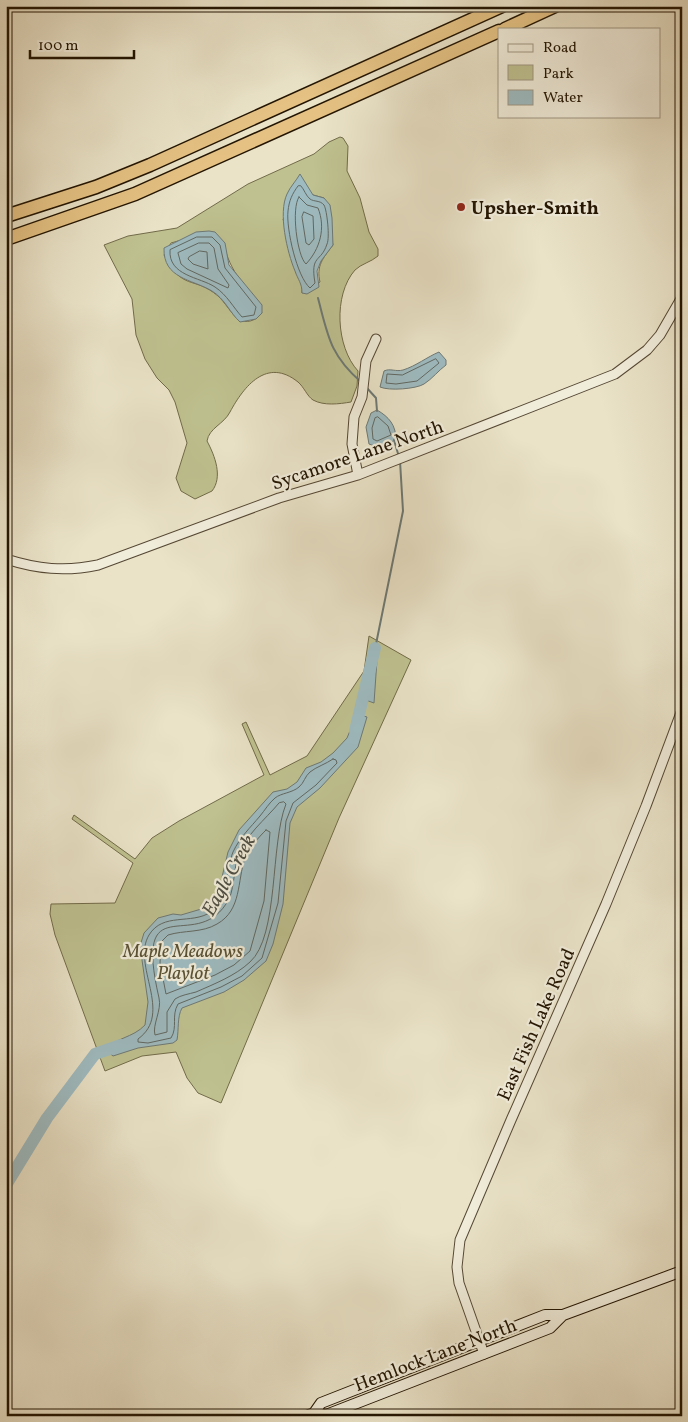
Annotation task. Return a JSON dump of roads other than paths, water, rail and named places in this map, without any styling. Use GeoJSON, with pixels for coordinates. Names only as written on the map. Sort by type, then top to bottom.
{"type":"FeatureCollection","features":[{"type":"Feature","properties":{"kind":"highway"},"geometry":{"type":"LineString","coordinates":[[6,216],[96,187],[150,165],[502,6]]}},
{"type":"Feature","properties":{"kind":"highway"},"geometry":{"type":"LineString","coordinates":[[506,28],[554,6]]}},
{"type":"Feature","properties":{"kind":"highway"},"geometry":{"type":"LineString","coordinates":[[6,239],[135,194],[498,31]]}},
{"type":"Feature","properties":{"kind":"main road","name":"Hemlock Lane North"},"geometry":{"type":"LineString","coordinates":[[310,1414],[321,1403],[479,1340],[545,1315],[564,1315],[682,1271]]}},
{"type":"Feature","properties":{"kind":"main road","name":"Hemlock Lane North"},"geometry":{"type":"LineString","coordinates":[[310,1414],[326,1416],[550,1328],[564,1315]]}},
{"type":"Feature","properties":{"kind":"street","name":"Sycamore Lane North"},"geometry":{"type":"LineString","coordinates":[[6,559],[45,569],[75,569],[98,565],[271,501],[358,475],[615,374],[642,355],[660,335],[682,297]]}},
{"type":"Feature","properties":{"kind":"street"},"geometry":{"type":"LineString","coordinates":[[358,475],[352,444],[354,417],[362,397],[366,361],[376,339]]}},
{"type":"Feature","properties":{"kind":"street","name":"East Fish Lake Road"},"geometry":{"type":"LineString","coordinates":[[484,1354],[459,1283],[457,1267],[460,1240],[610,895],[650,797],[682,710]]}},
{"type":"Feature","properties":{"kind":"water"},"geometry":{"type":"Polygon","coordinates":[[[300,174],[313,195],[324,198],[330,205],[332,218],[333,245],[321,261],[317,271],[319,287],[307,294],[302,293],[301,284],[292,263],[283,222],[284,202],[300,174]]]}},
{"type":"Feature","properties":{"kind":"water"},"geometry":{"type":"Polygon","coordinates":[[[196,232],[215,232],[225,243],[229,265],[262,305],[262,313],[256,319],[240,322],[217,294],[180,277],[168,266],[164,248],[196,232]]]}},
{"type":"Feature","properties":{"kind":"water"},"geometry":{"type":"Polygon","coordinates":[[[439,352],[446,360],[446,365],[424,384],[402,389],[380,387],[384,371],[403,370],[439,352]]]}},
{"type":"Feature","properties":{"kind":"water"},"geometry":{"type":"Polygon","coordinates":[[[377,410],[391,422],[395,430],[396,440],[377,447],[369,444],[366,427],[371,413],[377,410]]]}},
{"type":"Feature","properties":{"kind":"water"},"geometry":{"type":"Polygon","coordinates":[[[375,648],[377,660],[374,703],[360,698],[372,649],[375,648]]]}},
{"type":"Feature","properties":{"kind":"water"},"geometry":{"type":"Polygon","coordinates":[[[357,714],[367,717],[358,747],[320,788],[297,807],[290,823],[283,904],[273,944],[266,961],[244,980],[224,992],[182,1008],[177,1040],[173,1043],[138,1048],[113,1056],[106,1050],[109,1046],[135,1033],[145,1025],[148,1002],[140,946],[144,933],[158,918],[173,914],[181,915],[208,907],[217,898],[228,852],[239,830],[273,792],[287,789],[297,782],[306,768],[321,762],[333,753],[347,738],[357,714]]]}},
{"type":"Feature","properties":{"kind":"waterway","name":"Eagle Creek"},"geometry":{"type":"LineString","coordinates":[[318,298],[336,354],[361,382]]}},
{"type":"Feature","properties":{"kind":"waterway","name":"Eagle Creek"},"geometry":{"type":"LineString","coordinates":[[366,387],[376,398],[377,411]]}},
{"type":"Feature","properties":{"kind":"waterway","name":"Eagle Creek"},"geometry":{"type":"LineString","coordinates":[[394,440],[399,457]]}},
{"type":"Feature","properties":{"kind":"waterway","name":"Eagle Creek"},"geometry":{"type":"LineString","coordinates":[[375,649],[403,511],[400,461]]}},
{"type":"Feature","properties":{"kind":"waterway","name":"Eagle Creek"},"geometry":{"type":"LineString","coordinates":[[355,731],[375,648]]}},
{"type":"Feature","properties":{"kind":"waterway","name":"Eagle Creek"},"geometry":{"type":"LineString","coordinates":[[6,1185],[47,1118],[95,1054],[121,1045]]}},
{"type":"Feature","properties":{"kind":"place","name":"Upsher-Smith"},"geometry":{"type":"Point","coordinates":[461,207]}},
{"type":"Feature","properties":{"kind":"park label","name":"Maple Meadows Playlot"},"geometry":{"type":"Point","coordinates":[183,961]}}]}
